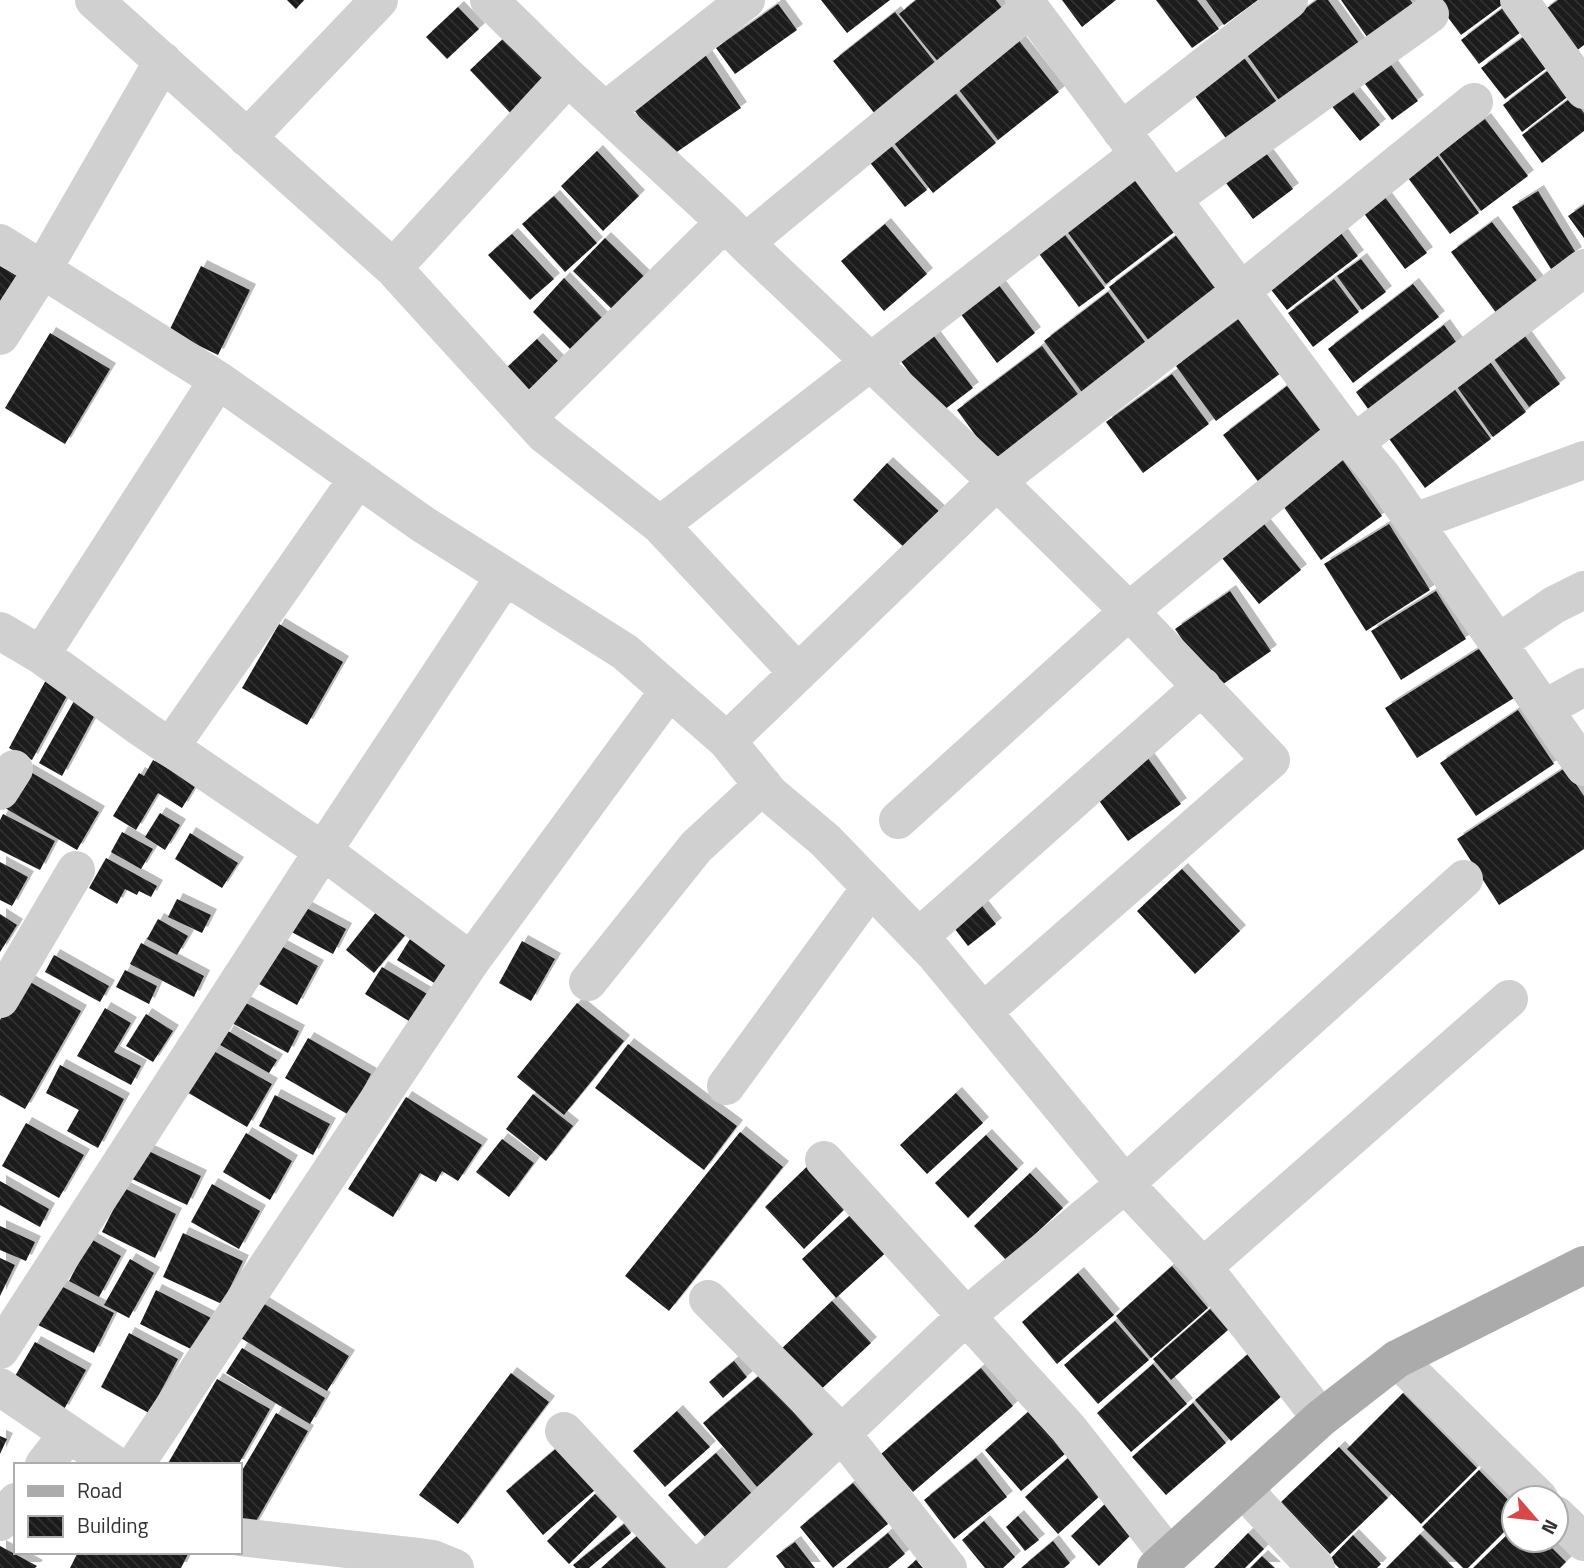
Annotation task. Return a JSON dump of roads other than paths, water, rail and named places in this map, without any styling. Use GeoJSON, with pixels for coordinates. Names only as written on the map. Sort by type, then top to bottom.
{"type":"FeatureCollection","features":[{"type":"Feature","properties":{"kind":"main road"},"geometry":{"type":"LineString","coordinates":[[1162,1562],[1321,1418],[1397,1359],[1584,1265]]}},
{"type":"Feature","properties":{"kind":"street"},"geometry":{"type":"LineString","coordinates":[[247,138],[379,0]]}},
{"type":"Feature","properties":{"kind":"street"},"geometry":{"type":"LineString","coordinates":[[489,0],[872,362],[1129,611],[1270,760],[983,1012]]}},
{"type":"Feature","properties":{"kind":"street"},"geometry":{"type":"LineString","coordinates":[[605,111],[746,0]]}},
{"type":"Feature","properties":{"kind":"street"},"geometry":{"type":"LineString","coordinates":[[660,525],[872,362],[1130,142],[1289,0]]}},
{"type":"Feature","properties":{"kind":"street"},"geometry":{"type":"LineString","coordinates":[[1519,0],[1584,90]]}},
{"type":"Feature","properties":{"kind":"street"},"geometry":{"type":"LineString","coordinates":[[528,417],[735,232],[1027,4],[1350,438],[1382,476],[1584,767]]}},
{"type":"Feature","properties":{"kind":"street"},"geometry":{"type":"LineString","coordinates":[[116,7],[163,61],[393,268],[544,434],[660,525],[798,673]]}},
{"type":"Feature","properties":{"kind":"street"},"geometry":{"type":"LineString","coordinates":[[1172,199],[1430,14]]}},
{"type":"Feature","properties":{"kind":"street"},"geometry":{"type":"LineString","coordinates":[[0,336],[43,269],[163,61]]}},
{"type":"Feature","properties":{"kind":"street"},"geometry":{"type":"LineString","coordinates":[[393,268],[568,77]]}},
{"type":"Feature","properties":{"kind":"street"},"geometry":{"type":"LineString","coordinates":[[727,741],[996,482],[1241,291],[1474,102]]}},
{"type":"Feature","properties":{"kind":"street"},"geometry":{"type":"LineString","coordinates":[[0,243],[218,380],[424,525],[625,652],[727,741],[769,793],[825,840],[919,937],[1125,1184],[1203,1267],[1321,1418]]}},
{"type":"Feature","properties":{"kind":"street"},"geometry":{"type":"LineString","coordinates":[[898,820],[1129,611],[1350,438],[1584,268]]}},
{"type":"Feature","properties":{"kind":"street"},"geometry":{"type":"LineString","coordinates":[[41,655],[218,380]]}},
{"type":"Feature","properties":{"kind":"street"},"geometry":{"type":"LineString","coordinates":[[1414,522],[1584,460]]}},
{"type":"Feature","properties":{"kind":"street"},"geometry":{"type":"LineString","coordinates":[[171,746],[358,478]]}},
{"type":"Feature","properties":{"kind":"street"},"geometry":{"type":"LineString","coordinates":[[0,1350],[323,851],[505,576]]}},
{"type":"Feature","properties":{"kind":"street"},"geometry":{"type":"LineString","coordinates":[[1498,643],[1554,605],[1584,590]]}},
{"type":"Feature","properties":{"kind":"street"},"geometry":{"type":"LineString","coordinates":[[0,631],[41,655],[323,851],[471,961]]}},
{"type":"Feature","properties":{"kind":"street"},"geometry":{"type":"LineString","coordinates":[[919,937],[1202,686]]}},
{"type":"Feature","properties":{"kind":"street"},"geometry":{"type":"LineString","coordinates":[[1544,709],[1584,687]]}},
{"type":"Feature","properties":{"kind":"street"},"geometry":{"type":"LineString","coordinates":[[136,1463],[471,961],[668,691]]}},
{"type":"Feature","properties":{"kind":"street"},"geometry":{"type":"LineString","coordinates":[[588,982],[696,847],[763,785]]}},
{"type":"Feature","properties":{"kind":"street"},"geometry":{"type":"LineString","coordinates":[[0,999],[76,870]]}},
{"type":"Feature","properties":{"kind":"street"},"geometry":{"type":"LineString","coordinates":[[699,1568],[965,1317],[1125,1184],[1464,879]]}},
{"type":"Feature","properties":{"kind":"street"},"geometry":{"type":"LineString","coordinates":[[726,1086],[871,887]]}},
{"type":"Feature","properties":{"kind":"street"},"geometry":{"type":"LineString","coordinates":[[1203,1267],[1509,999]]}},
{"type":"Feature","properties":{"kind":"street"},"geometry":{"type":"LineString","coordinates":[[824,1160],[1068,1428],[1162,1562]]}},
{"type":"Feature","properties":{"kind":"street"},"geometry":{"type":"LineString","coordinates":[[708,1299],[842,1434],[948,1568]]}},
{"type":"Feature","properties":{"kind":"street"},"geometry":{"type":"LineString","coordinates":[[1397,1359],[1525,1484]]}},
{"type":"Feature","properties":{"kind":"street"},"geometry":{"type":"LineString","coordinates":[[0,1387],[112,1463]]}},
{"type":"Feature","properties":{"kind":"street"},"geometry":{"type":"LineString","coordinates":[[564,1431],[692,1568]]}},
{"type":"Feature","properties":{"kind":"street"},"geometry":{"type":"LineString","coordinates":[[46,1463],[68,1434]]}},
{"type":"Feature","properties":{"kind":"street"},"geometry":{"type":"LineString","coordinates":[[1244,1490],[1316,1568]]}},
{"type":"Feature","properties":{"kind":"street"},"geometry":{"type":"LineString","coordinates":[[0,1522],[14,1504]]}},
{"type":"Feature","properties":{"kind":"street"},"geometry":{"type":"LineString","coordinates":[[1570,1528],[1584,1542]]}},
{"type":"Feature","properties":{"kind":"street"},"geometry":{"type":"LineString","coordinates":[[242,1537],[433,1559],[456,1568]]}}]}
